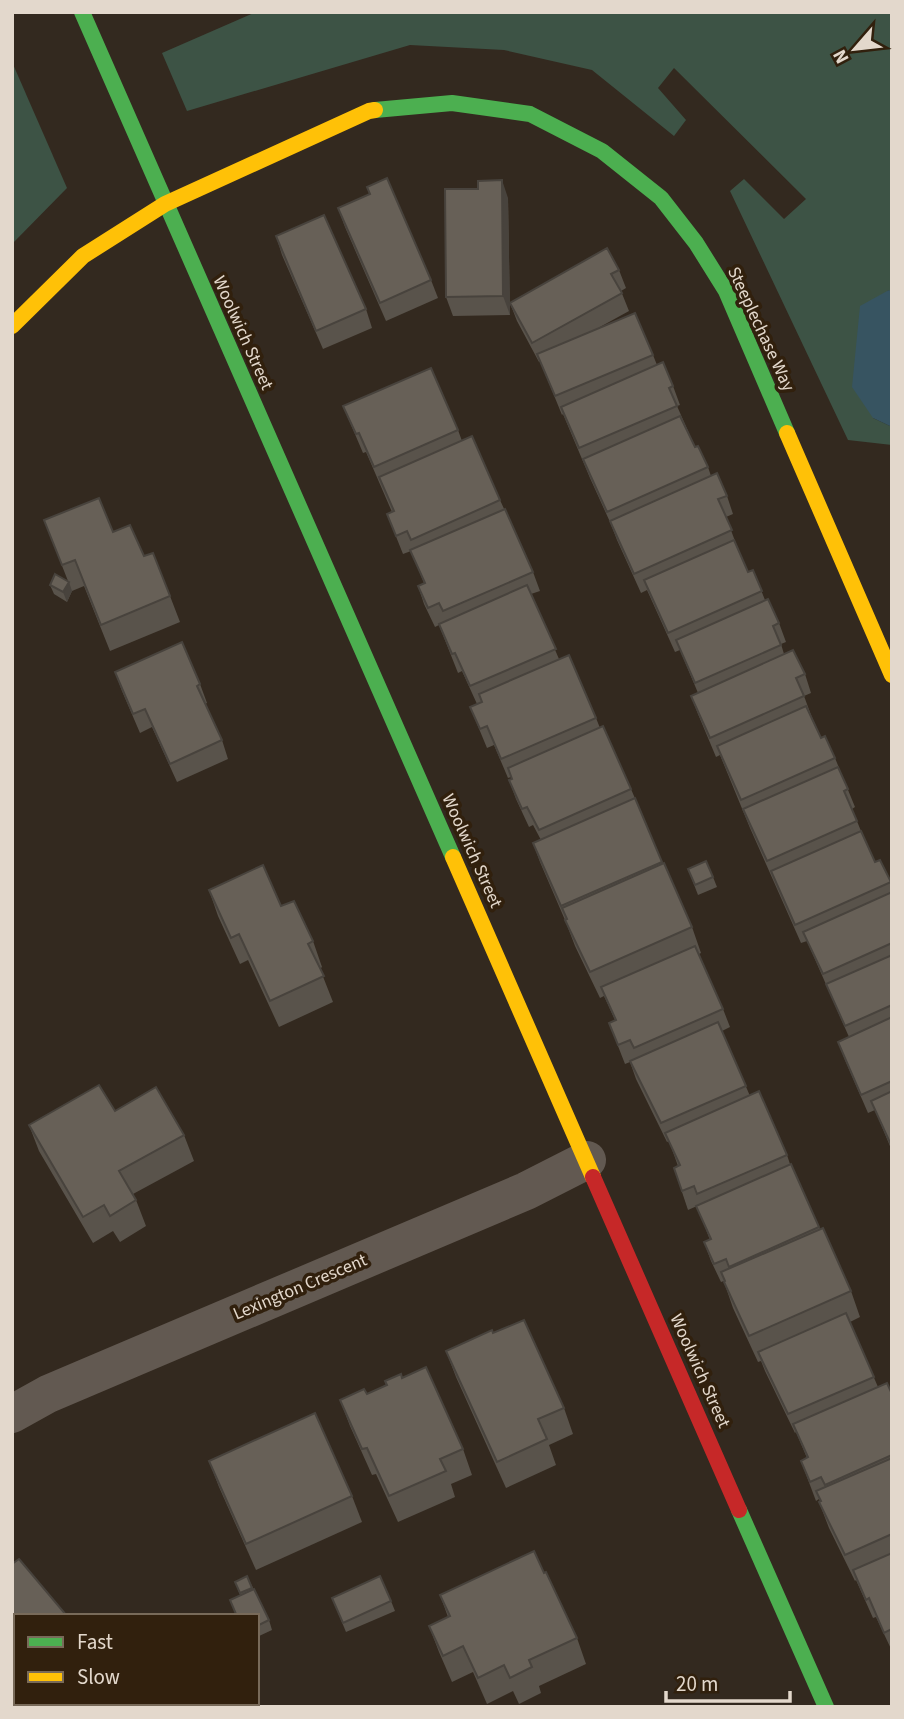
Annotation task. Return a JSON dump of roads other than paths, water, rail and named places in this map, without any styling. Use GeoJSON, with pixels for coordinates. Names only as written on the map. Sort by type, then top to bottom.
{"type":"FeatureCollection","features":[{"type":"Feature","properties":{"kind":"street","name":"Woolwich Street"},"geometry":{"type":"LineString","coordinates":[[82,12],[826,1707]]}},
{"type":"Feature","properties":{"kind":"street","name":"Steeplechase Way"},"geometry":{"type":"LineString","coordinates":[[12,326],[83,256],[165,204],[369,111],[452,103],[530,114],[602,150],[661,198],[696,243],[726,292],[892,676]]}},
{"type":"Feature","properties":{"kind":"street","name":"Lexington Crescent"},"geometry":{"type":"LineString","coordinates":[[12,1414],[48,1394],[514,1196],[587,1160]]}},
{"type":"Feature","properties":{"kind":"water"},"geometry":{"type":"Polygon","coordinates":[[[889,290],[892,293],[892,427],[873,418],[852,387],[860,306],[889,290]]]}}]}
